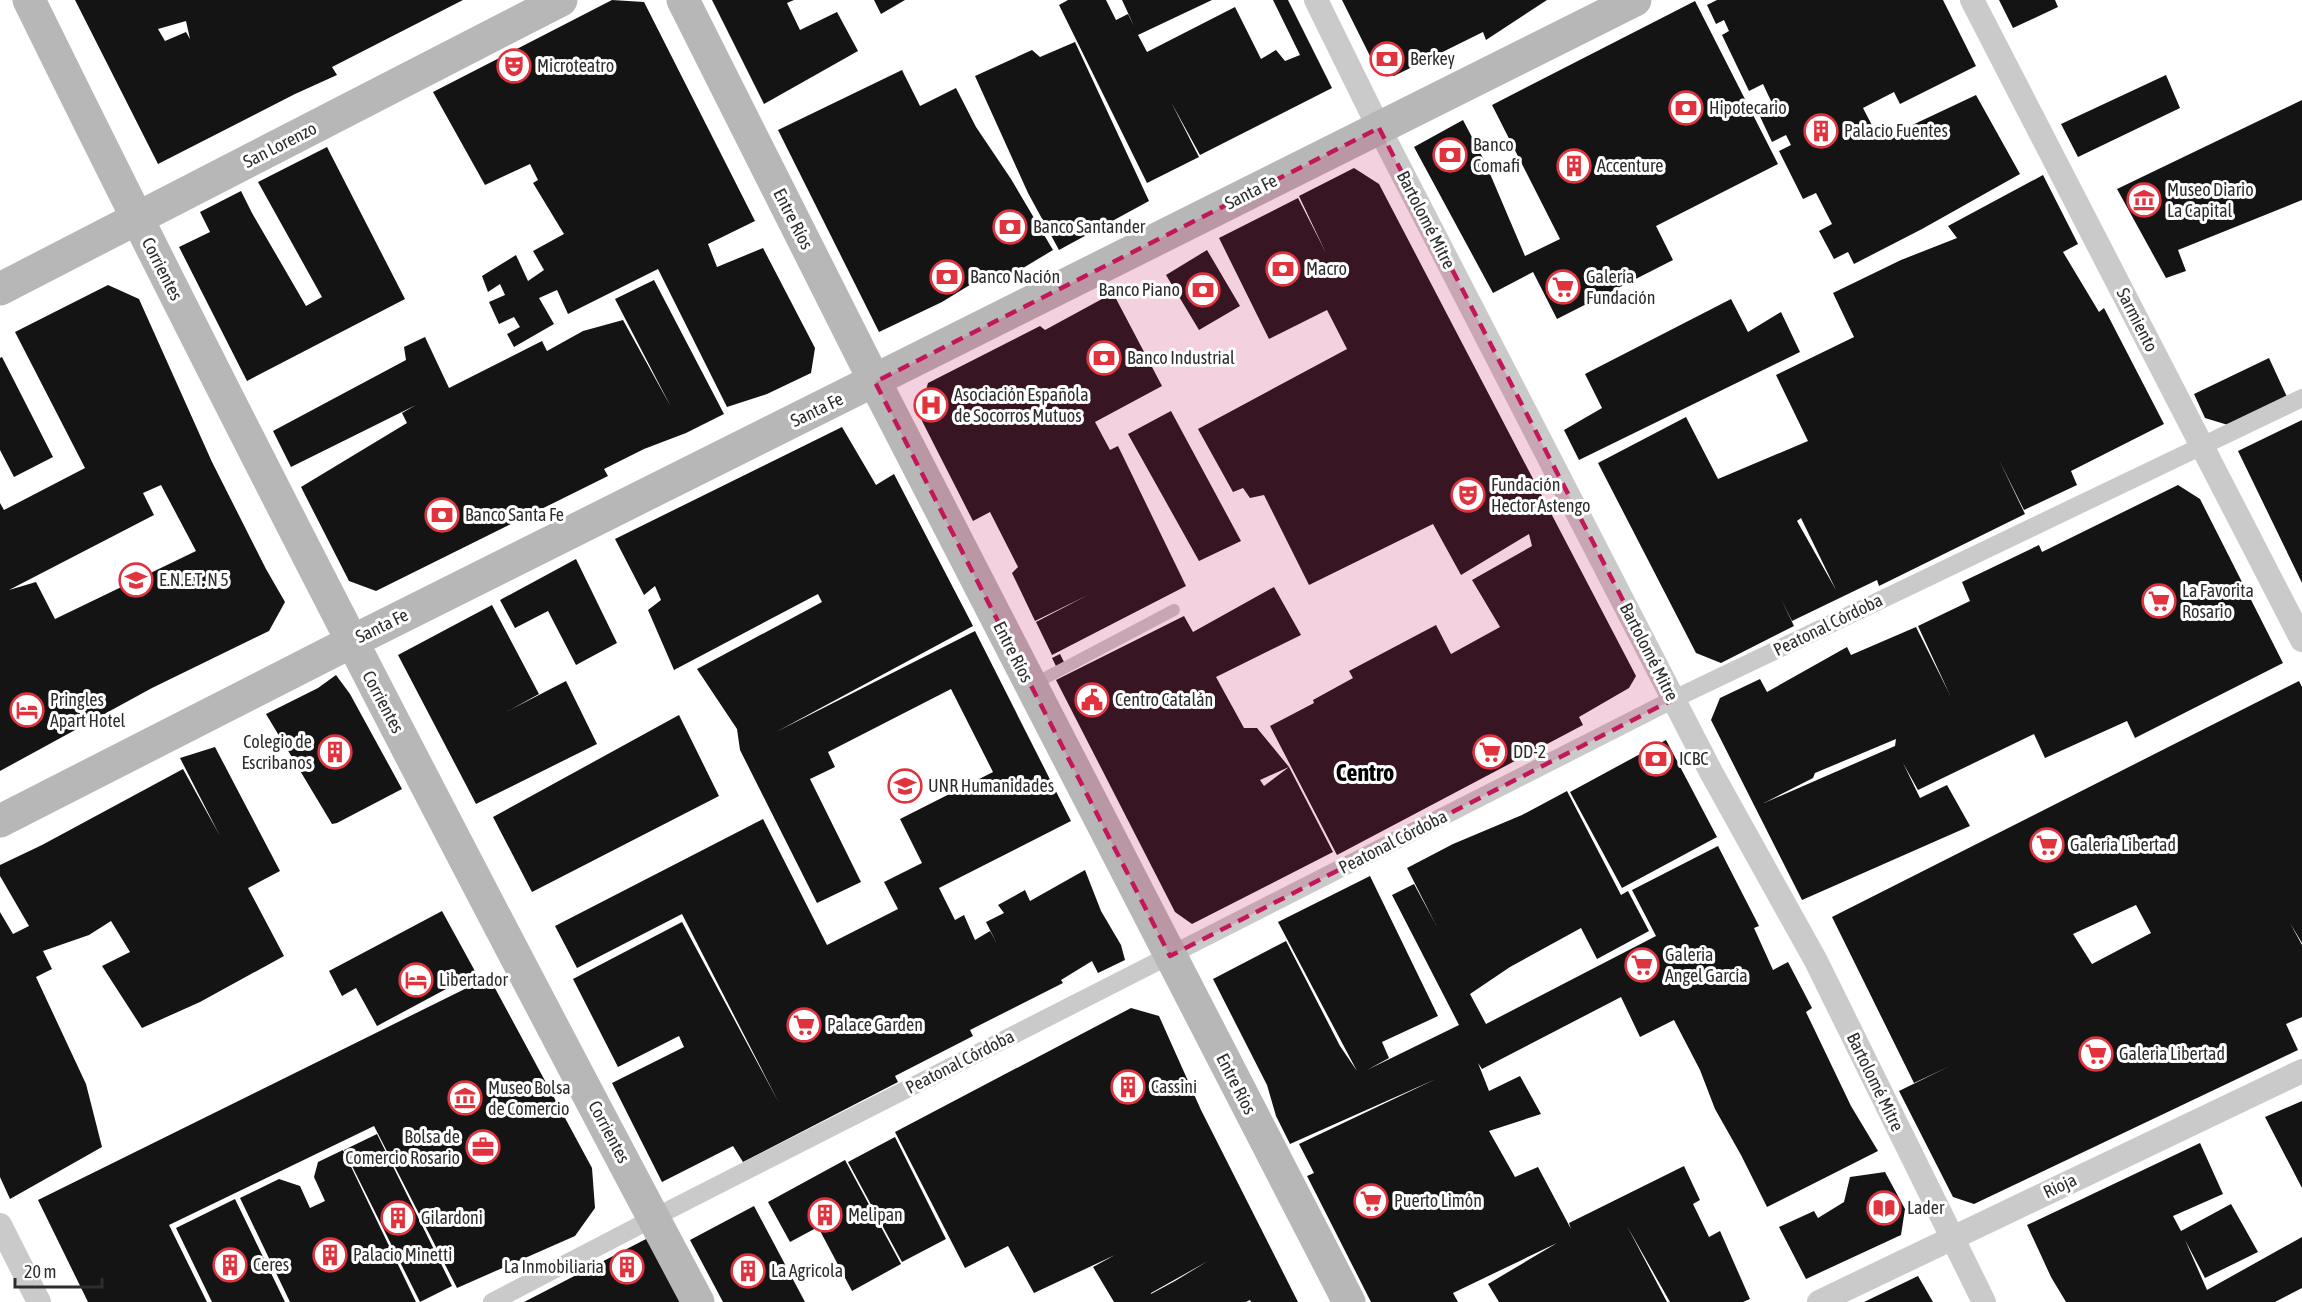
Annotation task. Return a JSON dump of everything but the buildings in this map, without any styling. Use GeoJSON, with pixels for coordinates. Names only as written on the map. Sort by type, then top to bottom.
{"type":"FeatureCollection","features":[{"type":"Feature","properties":{"kind":"main road","name":"Corrientes"},"geometry":{"type":"LineString","coordinates":[[29,0],[351,642],[698,1302]]}},
{"type":"Feature","properties":{"kind":"main road","name":"San Lorenzo"},"geometry":{"type":"LineString","coordinates":[[0,289],[561,0]]}},
{"type":"Feature","properties":{"kind":"main road","name":"Entre Ríos"},"geometry":{"type":"LineString","coordinates":[[683,0],[874,382],[1349,1302]]}},
{"type":"Feature","properties":{"kind":"main road","name":"Santa Fe"},"geometry":{"type":"LineString","coordinates":[[0,821],[351,642],[1635,0]]}},
{"type":"Feature","properties":{"kind":"street","name":"Bartolomé Mitre"},"geometry":{"type":"LineString","coordinates":[[1316,0],[1379,128],[1711,772],[1816,961],[1984,1302]]}},
{"type":"Feature","properties":{"kind":"street","name":"Sarmiento"},"geometry":{"type":"LineString","coordinates":[[1972,0],[2302,640]]}},
{"type":"Feature","properties":{"kind":"street","name":"Peatonal Córdoba"},"geometry":{"type":"LineString","coordinates":[[492,1302],[1674,699],[2302,398]]}},
{"type":"Feature","properties":{"kind":"street","name":"Rioja"},"geometry":{"type":"LineString","coordinates":[[1819,1302],[2302,1071]]}},
{"type":"Feature","properties":{"kind":"street"},"geometry":{"type":"LineString","coordinates":[[0,1225],[30,1299]]}},
{"type":"Feature","properties":{"kind":"lane"},"geometry":{"type":"LineString","coordinates":[[1030,686],[1174,610]]}},
{"type":"Feature","properties":{"kind":"highlighted area"},"geometry":{"type":"Polygon","coordinates":[[[1379,128],[1674,699],[1170,956],[875,382],[1379,128]]]}},
{"type":"Feature","properties":{"kind":"place","name":"Berkey"},"geometry":{"type":"Point","coordinates":[1387,59]}},
{"type":"Feature","properties":{"kind":"place","name":"Microteatro"},"geometry":{"type":"Point","coordinates":[514,66]}},
{"type":"Feature","properties":{"kind":"place","name":"Hipotecario"},"geometry":{"type":"Point","coordinates":[1686,108]}},
{"type":"Feature","properties":{"kind":"place","name":"Palacio Fuentes"},"geometry":{"type":"Point","coordinates":[1821,131]}},
{"type":"Feature","properties":{"kind":"place","name":"Banco Comafi"},"geometry":{"type":"Point","coordinates":[1450,155]}},
{"type":"Feature","properties":{"kind":"place","name":"Accenture"},"geometry":{"type":"Point","coordinates":[1574,166]}},
{"type":"Feature","properties":{"kind":"place","name":"Museo Diario La Capital"},"geometry":{"type":"Point","coordinates":[2144,200]}},
{"type":"Feature","properties":{"kind":"place","name":"Banco Santander"},"geometry":{"type":"Point","coordinates":[1010,227]}},
{"type":"Feature","properties":{"kind":"place","name":"Macro"},"geometry":{"type":"Point","coordinates":[1283,269]}},
{"type":"Feature","properties":{"kind":"place","name":"Banco Nación"},"geometry":{"type":"Point","coordinates":[947,277]}},
{"type":"Feature","properties":{"kind":"place","name":"Galería Fundación"},"geometry":{"type":"Point","coordinates":[1563,287]}},
{"type":"Feature","properties":{"kind":"place","name":"Banco Piano"},"geometry":{"type":"Point","coordinates":[1203,290]}},
{"type":"Feature","properties":{"kind":"place","name":"Banco Industrial"},"geometry":{"type":"Point","coordinates":[1104,358]}},
{"type":"Feature","properties":{"kind":"place","name":"Asociación Española de Socorros Mutuos"},"geometry":{"type":"Point","coordinates":[931,405]}},
{"type":"Feature","properties":{"kind":"place","name":"Fundación Hector Astengo"},"geometry":{"type":"Point","coordinates":[1468,495]}},
{"type":"Feature","properties":{"kind":"place","name":"Banco Santa Fe"},"geometry":{"type":"Point","coordinates":[442,515]}},
{"type":"Feature","properties":{"kind":"place","name":"E.N.E.T. N 5"},"geometry":{"type":"Point","coordinates":[136,580]}},
{"type":"Feature","properties":{"kind":"place","name":"La Favorita Rosario"},"geometry":{"type":"Point","coordinates":[2159,601]}},
{"type":"Feature","properties":{"kind":"place","name":"Centro Catalán"},"geometry":{"type":"Point","coordinates":[1092,700]}},
{"type":"Feature","properties":{"kind":"place","name":"Pringles Apart Hotel"},"geometry":{"type":"Point","coordinates":[27,710]}},
{"type":"Feature","properties":{"kind":"place","name":"Colegio de Escribanos"},"geometry":{"type":"Point","coordinates":[335,752]}},
{"type":"Feature","properties":{"kind":"place","name":"DD-2"},"geometry":{"type":"Point","coordinates":[1490,752]}},
{"type":"Feature","properties":{"kind":"place","name":"ICBC"},"geometry":{"type":"Point","coordinates":[1656,759]}},
{"type":"Feature","properties":{"kind":"place","name":"UNR Humanidades"},"geometry":{"type":"Point","coordinates":[905,786]}},
{"type":"Feature","properties":{"kind":"place","name":"Galería Libertad"},"geometry":{"type":"Point","coordinates":[2047,845]}},
{"type":"Feature","properties":{"kind":"place","name":"Galeria Angel García"},"geometry":{"type":"Point","coordinates":[1642,965]}},
{"type":"Feature","properties":{"kind":"place","name":"Libertador"},"geometry":{"type":"Point","coordinates":[416,980]}},
{"type":"Feature","properties":{"kind":"place","name":"Palace Garden"},"geometry":{"type":"Point","coordinates":[804,1025]}},
{"type":"Feature","properties":{"kind":"place","name":"Galeria Libertad"},"geometry":{"type":"Point","coordinates":[2096,1054]}},
{"type":"Feature","properties":{"kind":"place","name":"Cassini"},"geometry":{"type":"Point","coordinates":[1128,1087]}},
{"type":"Feature","properties":{"kind":"place","name":"Museo Bolsa de Comercio"},"geometry":{"type":"Point","coordinates":[465,1098]}},
{"type":"Feature","properties":{"kind":"place","name":"Bolsa de Comercio Rosario"},"geometry":{"type":"Point","coordinates":[483,1147]}},
{"type":"Feature","properties":{"kind":"place","name":"Puerto Limón"},"geometry":{"type":"Point","coordinates":[1371,1201]}},
{"type":"Feature","properties":{"kind":"place","name":"Lader"},"geometry":{"type":"Point","coordinates":[1884,1208]}},
{"type":"Feature","properties":{"kind":"place","name":"Melipan"},"geometry":{"type":"Point","coordinates":[825,1215]}},
{"type":"Feature","properties":{"kind":"place","name":"Gilardoni"},"geometry":{"type":"Point","coordinates":[398,1218]}},
{"type":"Feature","properties":{"kind":"place","name":"Palacio Minetti"},"geometry":{"type":"Point","coordinates":[330,1255]}},
{"type":"Feature","properties":{"kind":"place","name":"Ceres"},"geometry":{"type":"Point","coordinates":[230,1265]}},
{"type":"Feature","properties":{"kind":"place","name":"La Inmobiliaria"},"geometry":{"type":"Point","coordinates":[627,1267]}},
{"type":"Feature","properties":{"kind":"place","name":"La Agricola"},"geometry":{"type":"Point","coordinates":[748,1271]}},
{"type":"Feature","properties":{"kind":"district","name":"Centro"},"geometry":{"type":"Point","coordinates":[1365,773]}}]}
